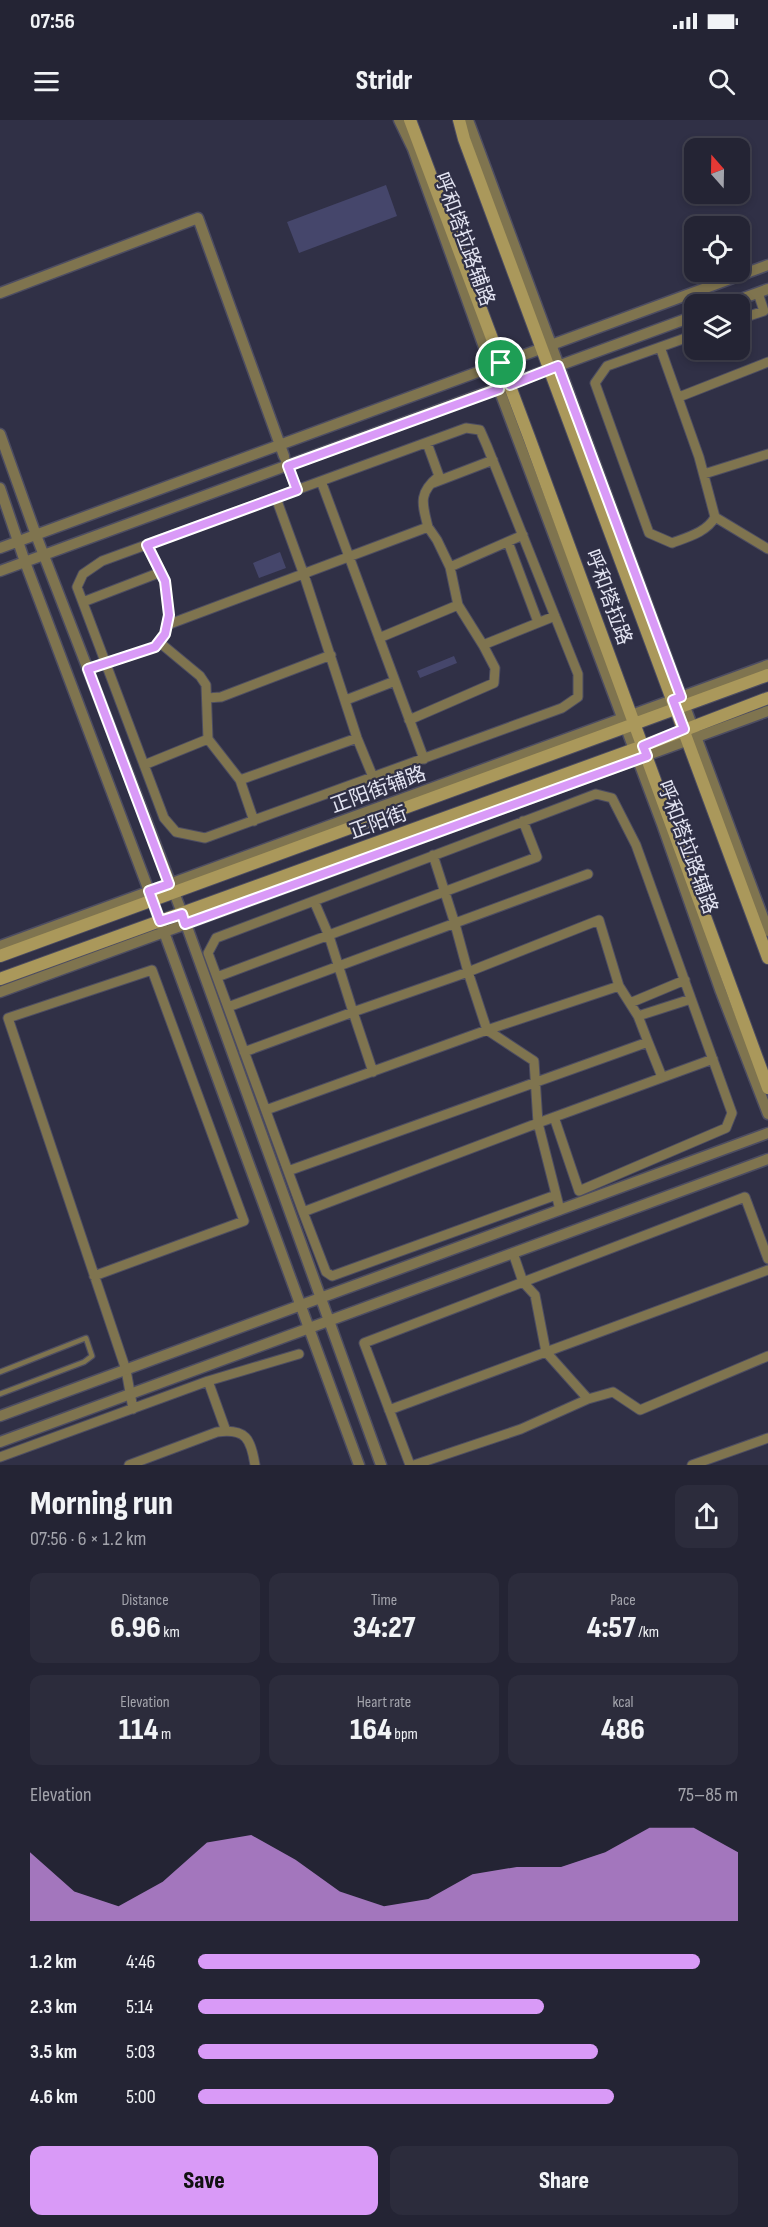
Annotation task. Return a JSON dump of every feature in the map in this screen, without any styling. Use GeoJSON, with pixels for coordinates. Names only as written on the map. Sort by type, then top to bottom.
{"type":"FeatureCollection","features":[{"type":"Feature","properties":{"kind":"main road","name":"呼和塔拉路"},"geometry":{"type":"LineString","coordinates":[[410,120],[628,722],[768,1088]]}},
{"type":"Feature","properties":{"kind":"main road","name":"呼和塔拉路"},"geometry":{"type":"LineString","coordinates":[[459,120],[464,139],[547,346],[690,734],[768,958]]}},
{"type":"Feature","properties":{"kind":"main road"},"geometry":{"type":"LineString","coordinates":[[0,956],[171,888],[678,702],[768,675]]}},
{"type":"Feature","properties":{"kind":"main road","name":"正阳街"},"geometry":{"type":"LineString","coordinates":[[0,980],[163,927],[640,753],[690,734],[768,698]]}},
{"type":"Feature","properties":{"kind":"street","name":"呼和塔拉路辅路"},"geometry":{"type":"LineString","coordinates":[[399,120],[413,149],[497,364]]}},
{"type":"Feature","properties":{"kind":"street"},"geometry":{"type":"LineString","coordinates":[[468,120],[547,346]]}},
{"type":"Feature","properties":{"kind":"street"},"geometry":{"type":"LineString","coordinates":[[0,293],[198,218],[297,490]]}},
{"type":"Feature","properties":{"kind":"street"},"geometry":{"type":"LineString","coordinates":[[0,548],[768,265]]}},
{"type":"Feature","properties":{"kind":"street"},"geometry":{"type":"LineString","coordinates":[[750,317],[767,313],[763,291]]}},
{"type":"Feature","properties":{"kind":"street"},"geometry":{"type":"LineString","coordinates":[[0,571],[286,461],[505,387],[684,320]]}},
{"type":"Feature","properties":{"kind":"street"},"geometry":{"type":"LineString","coordinates":[[684,339],[607,366],[595,384],[650,533],[672,543],[696,534],[712,523],[716,516]]}},
{"type":"Feature","properties":{"kind":"street"},"geometry":{"type":"LineString","coordinates":[[660,347],[679,397],[716,516],[768,549]]}},
{"type":"Feature","properties":{"kind":"street"},"geometry":{"type":"LineString","coordinates":[[679,397],[768,362]]}},
{"type":"Feature","properties":{"kind":"street"},"geometry":{"type":"LineString","coordinates":[[466,428],[480,430],[578,674],[578,697],[562,708],[205,838],[176,832],[164,818],[77,587],[83,574],[102,561],[427,443],[466,428]]}},
{"type":"Feature","properties":{"kind":"street"},"geometry":{"type":"LineString","coordinates":[[0,434],[36,535],[183,919],[381,1465]]}},
{"type":"Feature","properties":{"kind":"street"},"geometry":{"type":"LineString","coordinates":[[409,720],[494,683],[495,668],[458,605],[450,567],[428,527],[422,502],[428,485],[439,476],[427,443]]}},
{"type":"Feature","properties":{"kind":"street"},"geometry":{"type":"LineString","coordinates":[[704,474],[768,454]]}},
{"type":"Feature","properties":{"kind":"street"},"geometry":{"type":"LineString","coordinates":[[428,485],[493,460]]}},
{"type":"Feature","properties":{"kind":"street"},"geometry":{"type":"LineString","coordinates":[[321,482],[424,759]]}},
{"type":"Feature","properties":{"kind":"street"},"geometry":{"type":"LineString","coordinates":[[0,488],[359,1465]]}},
{"type":"Feature","properties":{"kind":"street"},"geometry":{"type":"LineString","coordinates":[[276,498],[304,575],[357,738],[373,777]]}},
{"type":"Feature","properties":{"kind":"street"},"geometry":{"type":"LineString","coordinates":[[167,625],[428,527]]}},
{"type":"Feature","properties":{"kind":"street"},"geometry":{"type":"LineString","coordinates":[[450,567],[523,535]]}},
{"type":"Feature","properties":{"kind":"street"},"geometry":{"type":"LineString","coordinates":[[508,542],[538,622]]}},
{"type":"Feature","properties":{"kind":"street"},"geometry":{"type":"LineString","coordinates":[[88,669],[155,647],[165,634],[169,615],[165,581],[147,545]]}},
{"type":"Feature","properties":{"kind":"street"},"geometry":{"type":"LineString","coordinates":[[83,602],[160,572]]}},
{"type":"Feature","properties":{"kind":"street"},"geometry":{"type":"LineString","coordinates":[[379,638],[458,605]]}},
{"type":"Feature","properties":{"kind":"street"},"geometry":{"type":"LineString","coordinates":[[483,645],[555,616]]}},
{"type":"Feature","properties":{"kind":"street"},"geometry":{"type":"LineString","coordinates":[[159,642],[200,676],[206,685],[208,739],[240,780],[254,820]]}},
{"type":"Feature","properties":{"kind":"street"},"geometry":{"type":"LineString","coordinates":[[207,698],[221,697],[331,655]]}},
{"type":"Feature","properties":{"kind":"street"},"geometry":{"type":"LineString","coordinates":[[678,702],[768,665]]}},
{"type":"Feature","properties":{"kind":"street"},"geometry":{"type":"LineString","coordinates":[[346,700],[395,681]]}},
{"type":"Feature","properties":{"kind":"street"},"geometry":{"type":"LineString","coordinates":[[768,711],[690,734],[768,931]]}},
{"type":"Feature","properties":{"kind":"street"},"geometry":{"type":"LineString","coordinates":[[240,780],[357,738]]}},
{"type":"Feature","properties":{"kind":"street"},"geometry":{"type":"LineString","coordinates":[[144,765],[208,739]]}},
{"type":"Feature","properties":{"kind":"street","name":"呼和塔拉路辅路"},"geometry":{"type":"LineString","coordinates":[[640,753],[721,992],[768,1114]]}},
{"type":"Feature","properties":{"kind":"street"},"geometry":{"type":"LineString","coordinates":[[0,1416],[560,1210],[580,1196],[726,1128],[732,1113],[636,845],[612,798],[596,794],[216,938],[208,953],[326,1272],[332,1276],[556,1195]]}},
{"type":"Feature","properties":{"kind":"street"},"geometry":{"type":"LineString","coordinates":[[217,977],[537,857],[523,821]]}},
{"type":"Feature","properties":{"kind":"street"},"geometry":{"type":"LineString","coordinates":[[433,855],[487,1030],[534,1061],[537,1123],[560,1210]]}},
{"type":"Feature","properties":{"kind":"street"},"geometry":{"type":"LineString","coordinates":[[228,1007],[588,874]]}},
{"type":"Feature","properties":{"kind":"street"},"geometry":{"type":"LineString","coordinates":[[0,946],[151,896]]}},
{"type":"Feature","properties":{"kind":"street"},"geometry":{"type":"LineString","coordinates":[[314,901],[329,936],[337,967],[373,1072]]}},
{"type":"Feature","properties":{"kind":"street"},"geometry":{"type":"LineString","coordinates":[[244,1052],[468,972],[599,921],[619,986],[638,1016],[662,1077]]}},
{"type":"Feature","properties":{"kind":"street"},"geometry":{"type":"LineString","coordinates":[[0,992],[163,927]]}},
{"type":"Feature","properties":{"kind":"street"},"geometry":{"type":"LineString","coordinates":[[94,1276],[244,1221],[152,970],[8,1018],[94,1276],[126,1370],[133,1409]]}},
{"type":"Feature","properties":{"kind":"street"},"geometry":{"type":"LineString","coordinates":[[630,1003],[685,980]]}},
{"type":"Feature","properties":{"kind":"street"},"geometry":{"type":"LineString","coordinates":[[266,1110],[487,1030],[619,986]]}},
{"type":"Feature","properties":{"kind":"street"},"geometry":{"type":"LineString","coordinates":[[638,1016],[691,999]]}},
{"type":"Feature","properties":{"kind":"street"},"geometry":{"type":"LineString","coordinates":[[288,1171],[648,1042]]}},
{"type":"Feature","properties":{"kind":"street"},"geometry":{"type":"LineString","coordinates":[[303,1212],[713,1059]]}},
{"type":"Feature","properties":{"kind":"street"},"geometry":{"type":"LineString","coordinates":[[555,1117],[580,1196]]}},
{"type":"Feature","properties":{"kind":"street"},"geometry":{"type":"LineString","coordinates":[[580,1196],[768,1133]]}},
{"type":"Feature","properties":{"kind":"street"},"geometry":{"type":"LineString","coordinates":[[0,1442],[768,1159]]}},
{"type":"Feature","properties":{"kind":"street"},"geometry":{"type":"LineString","coordinates":[[410,1465],[364,1343],[745,1197],[768,1259]]}},
{"type":"Feature","properties":{"kind":"street"},"geometry":{"type":"LineString","coordinates":[[513,1252],[524,1282],[535,1295],[546,1352],[588,1399]]}},
{"type":"Feature","properties":{"kind":"street"},"geometry":{"type":"LineString","coordinates":[[389,1410],[768,1270]]}},
{"type":"Feature","properties":{"kind":"street"},"geometry":{"type":"LineString","coordinates":[[0,1458],[208,1381],[299,1354]]}},
{"type":"Feature","properties":{"kind":"street"},"geometry":{"type":"LineString","coordinates":[[414,1465],[521,1429],[588,1399],[613,1392],[640,1410],[768,1356]]}},
{"type":"Feature","properties":{"kind":"street"},"geometry":{"type":"LineString","coordinates":[[208,1381],[226,1431]]}},
{"type":"Feature","properties":{"kind":"street"},"geometry":{"type":"LineString","coordinates":[[129,1465],[217,1432],[226,1431],[241,1433],[249,1440],[255,1465]]}},
{"type":"Feature","properties":{"kind":"street"},"geometry":{"type":"LineString","coordinates":[[692,1465],[768,1438]]}},
{"type":"Feature","properties":{"kind":"lane"},"geometry":{"type":"LineString","coordinates":[[0,1372],[86,1338],[92,1356],[84,1362],[0,1394]]}},
{"type":"Feature","properties":{"kind":"building"},"geometry":{"type":"Polygon","coordinates":[[[386,185],[397,216],[299,253],[287,222],[386,185]]]}},
{"type":"Feature","properties":{"kind":"building"},"geometry":{"type":"Polygon","coordinates":[[[280,552],[286,568],[259,578],[253,563],[280,552]]]}},
{"type":"Feature","properties":{"kind":"building"},"geometry":{"type":"Polygon","coordinates":[[[454,656],[457,663],[420,678],[417,671],[454,656]]]}},
{"type":"Feature","properties":{"kind":"route"},"geometry":{"type":"LineString","coordinates":[[501,363],[510,385],[558,366],[681,697],[673,700],[684,729],[643,746],[647,756],[185,924],[182,914],[160,921],[149,891],[169,884],[88,669],[155,647],[165,634],[169,615],[165,581],[147,545],[297,490],[288,466],[499,389],[492,366],[501,363]]}}]}
